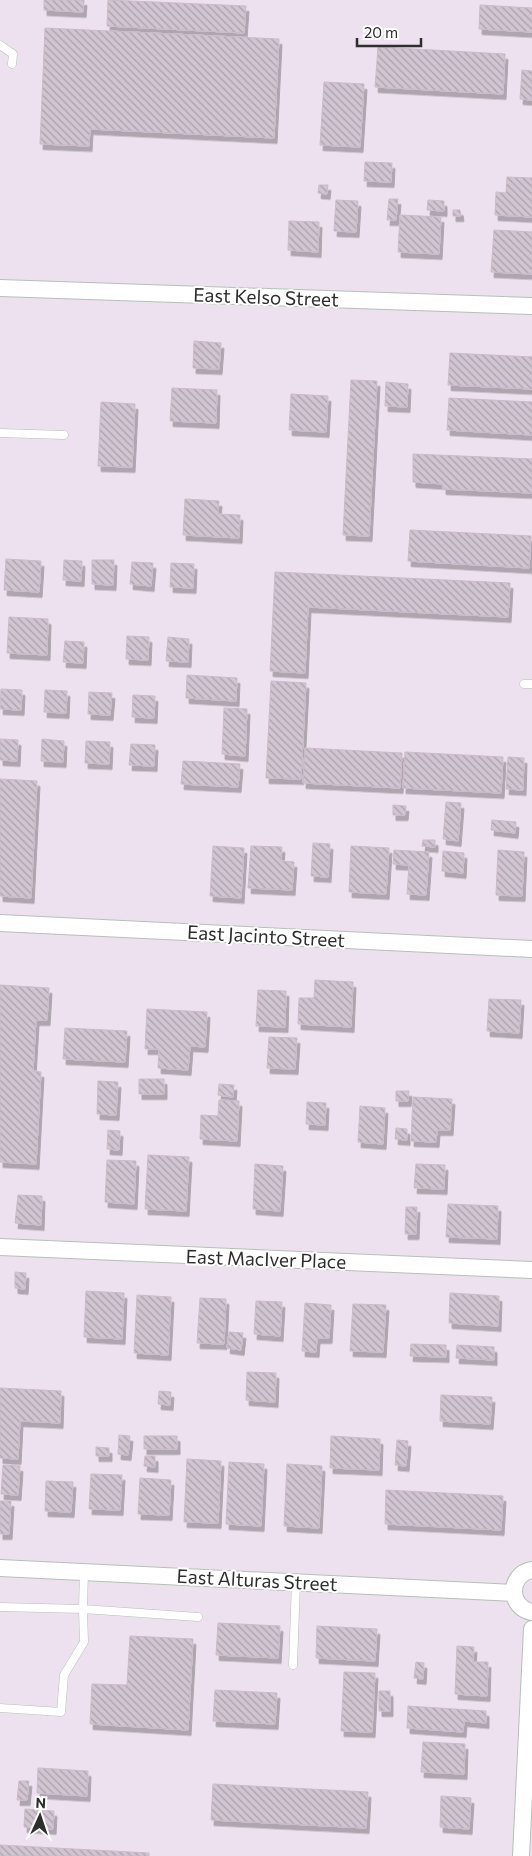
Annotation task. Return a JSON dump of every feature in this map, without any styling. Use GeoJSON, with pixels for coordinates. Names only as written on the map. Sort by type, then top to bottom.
{"type":"FeatureCollection","features":[{"type":"Feature","properties":{"kind":"street","name":"East Kelso Street"},"geometry":{"type":"LineString","coordinates":[[0,288],[532,306]]}},
{"type":"Feature","properties":{"kind":"street","name":"East Jacinto Street"},"geometry":{"type":"LineString","coordinates":[[0,923],[532,949]]}},
{"type":"Feature","properties":{"kind":"street","name":"East MacIver Place"},"geometry":{"type":"LineString","coordinates":[[0,1247],[532,1270]]}},
{"type":"Feature","properties":{"kind":"street","name":"East Alturas Street"},"geometry":{"type":"LineString","coordinates":[[0,1568],[513,1592]]}},
{"type":"Feature","properties":{"kind":"street"},"geometry":{"type":"LineString","coordinates":[[532,1570],[522,1574],[517,1579],[513,1592],[517,1604],[532,1612]]}},
{"type":"Feature","properties":{"kind":"street"},"geometry":{"type":"LineString","coordinates":[[525,1852],[532,1629]]}},
{"type":"Feature","properties":{"kind":"lane"},"geometry":{"type":"LineString","coordinates":[[0,45],[13,54],[12,64]]}},
{"type":"Feature","properties":{"kind":"lane"},"geometry":{"type":"LineString","coordinates":[[0,432],[64,435]]}},
{"type":"Feature","properties":{"kind":"lane"},"geometry":{"type":"LineString","coordinates":[[0,1708],[61,1712],[64,1675],[84,1642],[84,1572]]}},
{"type":"Feature","properties":{"kind":"lane"},"geometry":{"type":"LineString","coordinates":[[293,1665],[296,1582]]}},
{"type":"Feature","properties":{"kind":"lane"},"geometry":{"type":"LineString","coordinates":[[0,1607],[83,1609],[198,1616]]}},
{"type":"Feature","properties":{"kind":"building"},"geometry":{"type":"Polygon","coordinates":[[[44,0],[84,0],[83,12],[44,10],[44,0]]]}},
{"type":"Feature","properties":{"kind":"building"},"geometry":{"type":"Polygon","coordinates":[[[108,0],[246,6],[244,33],[107,26],[108,0]]]}},
{"type":"Feature","properties":{"kind":"building"},"geometry":{"type":"Polygon","coordinates":[[[480,5],[532,8],[532,32],[479,29],[480,5]]]}},
{"type":"Feature","properties":{"kind":"building"},"geometry":{"type":"Polygon","coordinates":[[[45,28],[279,39],[274,138],[90,129],[89,146],[40,144],[45,28]]]}},
{"type":"Feature","properties":{"kind":"building"},"geometry":{"type":"Polygon","coordinates":[[[378,47],[505,54],[503,94],[375,87],[378,47]]]}},
{"type":"Feature","properties":{"kind":"building"},"geometry":{"type":"Polygon","coordinates":[[[522,70],[532,71],[532,100],[520,99],[522,70]]]}},
{"type":"Feature","properties":{"kind":"building"},"geometry":{"type":"Polygon","coordinates":[[[324,82],[364,84],[360,147],[320,145],[324,82]]]}},
{"type":"Feature","properties":{"kind":"building"},"geometry":{"type":"Polygon","coordinates":[[[365,162],[392,163],[391,182],[364,181],[365,162]]]}},
{"type":"Feature","properties":{"kind":"building"},"geometry":{"type":"Polygon","coordinates":[[[507,177],[532,178],[532,217],[495,215],[496,192],[506,193],[507,177]]]}},
{"type":"Feature","properties":{"kind":"building"},"geometry":{"type":"Polygon","coordinates":[[[319,185],[328,185],[327,194],[318,193],[319,185]]]}},
{"type":"Feature","properties":{"kind":"building"},"geometry":{"type":"Polygon","coordinates":[[[389,199],[398,199],[396,220],[387,220],[389,199]]]}},
{"type":"Feature","properties":{"kind":"building"},"geometry":{"type":"Polygon","coordinates":[[[336,200],[358,201],[356,232],[334,231],[336,200]]]}},
{"type":"Feature","properties":{"kind":"building"},"geometry":{"type":"Polygon","coordinates":[[[428,200],[444,201],[444,211],[427,210],[428,200]]]}},
{"type":"Feature","properties":{"kind":"building"},"geometry":{"type":"Polygon","coordinates":[[[453,210],[460,210],[461,216],[453,216],[453,210]]]}},
{"type":"Feature","properties":{"kind":"building"},"geometry":{"type":"Polygon","coordinates":[[[400,215],[441,217],[439,254],[398,252],[400,215]]]}},
{"type":"Feature","properties":{"kind":"building"},"geometry":{"type":"Polygon","coordinates":[[[289,221],[319,222],[318,252],[288,250],[289,221]]]}},
{"type":"Feature","properties":{"kind":"building"},"geometry":{"type":"Polygon","coordinates":[[[494,230],[532,232],[532,274],[491,272],[494,230]]]}},
{"type":"Feature","properties":{"kind":"building"},"geometry":{"type":"Polygon","coordinates":[[[194,341],[221,343],[219,369],[193,368],[194,341]]]}},
{"type":"Feature","properties":{"kind":"building"},"geometry":{"type":"Polygon","coordinates":[[[450,353],[532,357],[532,389],[448,385],[450,353]]]}},
{"type":"Feature","properties":{"kind":"building"},"geometry":{"type":"Polygon","coordinates":[[[351,380],[377,381],[369,536],[343,535],[351,380]]]}},
{"type":"Feature","properties":{"kind":"building"},"geometry":{"type":"Polygon","coordinates":[[[386,382],[408,384],[407,407],[385,406],[386,382]]]}},
{"type":"Feature","properties":{"kind":"building"},"geometry":{"type":"Polygon","coordinates":[[[172,388],[217,390],[216,423],[170,421],[172,388]]]}},
{"type":"Feature","properties":{"kind":"building"},"geometry":{"type":"Polygon","coordinates":[[[291,394],[328,396],[326,432],[289,430],[291,394]]]}},
{"type":"Feature","properties":{"kind":"building"},"geometry":{"type":"Polygon","coordinates":[[[449,398],[532,402],[532,435],[447,430],[449,398]]]}},
{"type":"Feature","properties":{"kind":"building"},"geometry":{"type":"Polygon","coordinates":[[[101,402],[135,404],[132,467],[98,466],[101,402]]]}},
{"type":"Feature","properties":{"kind":"building"},"geometry":{"type":"Polygon","coordinates":[[[413,454],[532,459],[532,493],[443,489],[443,484],[413,482],[413,454]]]}},
{"type":"Feature","properties":{"kind":"building"},"geometry":{"type":"Polygon","coordinates":[[[185,499],[219,501],[218,514],[240,515],[239,538],[183,535],[185,499]]]}},
{"type":"Feature","properties":{"kind":"building"},"geometry":{"type":"Polygon","coordinates":[[[410,530],[531,536],[529,568],[408,561],[410,530]]]}},
{"type":"Feature","properties":{"kind":"building"},"geometry":{"type":"Polygon","coordinates":[[[6,559],[41,561],[39,592],[4,590],[6,559]]]}},
{"type":"Feature","properties":{"kind":"building"},"geometry":{"type":"Polygon","coordinates":[[[64,560],[82,561],[81,581],[63,580],[64,560]]]}},
{"type":"Feature","properties":{"kind":"building"},"geometry":{"type":"Polygon","coordinates":[[[92,560],[114,560],[113,585],[92,584],[92,560]]]}},
{"type":"Feature","properties":{"kind":"building"},"geometry":{"type":"Polygon","coordinates":[[[132,562],[153,563],[151,586],[130,584],[132,562]]]}},
{"type":"Feature","properties":{"kind":"building"},"geometry":{"type":"Polygon","coordinates":[[[171,563],[194,564],[193,588],[170,587],[171,563]]]}},
{"type":"Feature","properties":{"kind":"building"},"geometry":{"type":"Polygon","coordinates":[[[275,572],[510,583],[508,617],[308,607],[305,673],[270,671],[275,572]]]}},
{"type":"Feature","properties":{"kind":"building"},"geometry":{"type":"Polygon","coordinates":[[[9,617],[48,619],[47,655],[7,653],[9,617]]]}},
{"type":"Feature","properties":{"kind":"building"},"geometry":{"type":"Polygon","coordinates":[[[127,636],[149,637],[148,660],[126,659],[127,636]]]}},
{"type":"Feature","properties":{"kind":"building"},"geometry":{"type":"Polygon","coordinates":[[[168,637],[189,639],[188,662],[166,661],[168,637]]]}},
{"type":"Feature","properties":{"kind":"building"},"geometry":{"type":"Polygon","coordinates":[[[65,641],[84,642],[83,663],[63,662],[65,641]]]}},
{"type":"Feature","properties":{"kind":"building"},"geometry":{"type":"Polygon","coordinates":[[[187,675],[237,678],[236,701],[186,698],[187,675]]]}},
{"type":"Feature","properties":{"kind":"building"},"geometry":{"type":"Polygon","coordinates":[[[271,681],[306,683],[301,779],[266,778],[271,681]]]}},
{"type":"Feature","properties":{"kind":"building"},"geometry":{"type":"Polygon","coordinates":[[[1,689],[22,690],[21,710],[0,709],[1,689]]]}},
{"type":"Feature","properties":{"kind":"building"},"geometry":{"type":"Polygon","coordinates":[[[45,690],[67,691],[66,713],[44,712],[45,690]]]}},
{"type":"Feature","properties":{"kind":"building"},"geometry":{"type":"Polygon","coordinates":[[[89,692],[112,693],[110,715],[88,714],[89,692]]]}},
{"type":"Feature","properties":{"kind":"building"},"geometry":{"type":"Polygon","coordinates":[[[133,695],[155,696],[154,718],[132,717],[133,695]]]}},
{"type":"Feature","properties":{"kind":"building"},"geometry":{"type":"Polygon","coordinates":[[[224,708],[247,709],[245,756],[222,754],[224,708]]]}},
{"type":"Feature","properties":{"kind":"building"},"geometry":{"type":"Polygon","coordinates":[[[0,739],[18,740],[17,761],[0,760],[0,739]]]}},
{"type":"Feature","properties":{"kind":"building"},"geometry":{"type":"Polygon","coordinates":[[[42,739],[64,741],[63,762],[41,761],[42,739]]]}},
{"type":"Feature","properties":{"kind":"building"},"geometry":{"type":"Polygon","coordinates":[[[86,741],[110,742],[109,764],[85,763],[86,741]]]}},
{"type":"Feature","properties":{"kind":"building"},"geometry":{"type":"Polygon","coordinates":[[[131,744],[155,745],[154,766],[129,765],[131,744]]]}},
{"type":"Feature","properties":{"kind":"building"},"geometry":{"type":"Polygon","coordinates":[[[305,748],[402,753],[400,788],[303,783],[305,748]]]}},
{"type":"Feature","properties":{"kind":"building"},"geometry":{"type":"Polygon","coordinates":[[[405,752],[503,757],[501,793],[403,788],[405,752]]]}},
{"type":"Feature","properties":{"kind":"building"},"geometry":{"type":"Polygon","coordinates":[[[508,757],[524,758],[523,790],[506,789],[508,757]]]}},
{"type":"Feature","properties":{"kind":"building"},"geometry":{"type":"Polygon","coordinates":[[[183,761],[240,764],[238,787],[181,784],[183,761]]]}},
{"type":"Feature","properties":{"kind":"building"},"geometry":{"type":"Polygon","coordinates":[[[0,779],[37,781],[31,898],[0,896],[0,779]]]}},
{"type":"Feature","properties":{"kind":"building"},"geometry":{"type":"Polygon","coordinates":[[[446,802],[461,803],[458,841],[443,839],[446,802]]]}},
{"type":"Feature","properties":{"kind":"building"},"geometry":{"type":"Polygon","coordinates":[[[393,805],[406,806],[405,815],[393,815],[393,805]]]}},
{"type":"Feature","properties":{"kind":"building"},"geometry":{"type":"Polygon","coordinates":[[[492,820],[516,822],[515,833],[491,830],[492,820]]]}},
{"type":"Feature","properties":{"kind":"building"},"geometry":{"type":"Polygon","coordinates":[[[423,840],[435,840],[435,847],[422,846],[423,840]]]}},
{"type":"Feature","properties":{"kind":"building"},"geometry":{"type":"Polygon","coordinates":[[[313,843],[330,844],[328,877],[311,876],[313,843]]]}},
{"type":"Feature","properties":{"kind":"building"},"geometry":{"type":"Polygon","coordinates":[[[213,846],[244,848],[241,898],[210,896],[213,846]]]}},
{"type":"Feature","properties":{"kind":"building"},"geometry":{"type":"Polygon","coordinates":[[[251,846],[282,847],[281,861],[294,862],[292,890],[248,888],[251,846]]]}},
{"type":"Feature","properties":{"kind":"building"},"geometry":{"type":"Polygon","coordinates":[[[351,846],[389,848],[386,894],[349,892],[351,846]]]}},
{"type":"Feature","properties":{"kind":"building"},"geometry":{"type":"Polygon","coordinates":[[[394,850],[429,852],[426,895],[407,894],[409,865],[393,864],[394,850]]]}},
{"type":"Feature","properties":{"kind":"building"},"geometry":{"type":"Polygon","coordinates":[[[498,850],[524,852],[522,896],[496,895],[498,850]]]}},
{"type":"Feature","properties":{"kind":"building"},"geometry":{"type":"Polygon","coordinates":[[[443,851],[464,853],[463,873],[442,871],[443,851]]]}},
{"type":"Feature","properties":{"kind":"building"},"geometry":{"type":"Polygon","coordinates":[[[315,980],[353,982],[351,1027],[298,1024],[299,998],[314,998],[315,980]]]}},
{"type":"Feature","properties":{"kind":"building"},"geometry":{"type":"Polygon","coordinates":[[[0,985],[49,988],[47,1020],[36,1020],[33,1071],[41,1072],[36,1164],[0,1162],[0,985]]]}},
{"type":"Feature","properties":{"kind":"building"},"geometry":{"type":"Polygon","coordinates":[[[258,990],[286,991],[285,1027],[256,1026],[258,990]]]}},
{"type":"Feature","properties":{"kind":"building"},"geometry":{"type":"Polygon","coordinates":[[[489,999],[521,1000],[519,1033],[487,1031],[489,999]]]}},
{"type":"Feature","properties":{"kind":"building"},"geometry":{"type":"Polygon","coordinates":[[[147,1009],[207,1012],[205,1047],[190,1046],[188,1070],[158,1068],[159,1049],[145,1049],[147,1009]]]}},
{"type":"Feature","properties":{"kind":"building"},"geometry":{"type":"Polygon","coordinates":[[[65,1028],[127,1031],[125,1062],[63,1059],[65,1028]]]}},
{"type":"Feature","properties":{"kind":"building"},"geometry":{"type":"Polygon","coordinates":[[[269,1037],[297,1038],[295,1069],[267,1068],[269,1037]]]}},
{"type":"Feature","properties":{"kind":"building"},"geometry":{"type":"Polygon","coordinates":[[[139,1079],[164,1079],[164,1094],[139,1094],[139,1079]]]}},
{"type":"Feature","properties":{"kind":"building"},"geometry":{"type":"Polygon","coordinates":[[[98,1081],[118,1082],[116,1115],[97,1114],[98,1081]]]}},
{"type":"Feature","properties":{"kind":"building"},"geometry":{"type":"Polygon","coordinates":[[[219,1084],[234,1085],[233,1097],[218,1095],[219,1084]]]}},
{"type":"Feature","properties":{"kind":"building"},"geometry":{"type":"Polygon","coordinates":[[[396,1091],[409,1091],[408,1101],[396,1101],[396,1091]]]}},
{"type":"Feature","properties":{"kind":"building"},"geometry":{"type":"Polygon","coordinates":[[[413,1097],[452,1099],[450,1130],[437,1130],[436,1142],[411,1141],[413,1097]]]}},
{"type":"Feature","properties":{"kind":"building"},"geometry":{"type":"Polygon","coordinates":[[[219,1100],[239,1101],[237,1141],[200,1139],[201,1115],[218,1116],[219,1100]]]}},
{"type":"Feature","properties":{"kind":"building"},"geometry":{"type":"Polygon","coordinates":[[[307,1102],[326,1103],[325,1125],[306,1124],[307,1102]]]}},
{"type":"Feature","properties":{"kind":"building"},"geometry":{"type":"Polygon","coordinates":[[[360,1106],[385,1108],[383,1144],[358,1142],[360,1106]]]}},
{"type":"Feature","properties":{"kind":"building"},"geometry":{"type":"Polygon","coordinates":[[[396,1128],[407,1129],[407,1140],[395,1139],[396,1128]]]}},
{"type":"Feature","properties":{"kind":"building"},"geometry":{"type":"Polygon","coordinates":[[[108,1130],[120,1131],[119,1150],[107,1149],[108,1130]]]}},
{"type":"Feature","properties":{"kind":"building"},"geometry":{"type":"Polygon","coordinates":[[[148,1155],[189,1157],[186,1211],[145,1209],[148,1155]]]}},
{"type":"Feature","properties":{"kind":"building"},"geometry":{"type":"Polygon","coordinates":[[[107,1160],[136,1161],[134,1204],[105,1202],[107,1160]]]}},
{"type":"Feature","properties":{"kind":"building"},"geometry":{"type":"Polygon","coordinates":[[[255,1164],[283,1166],[280,1211],[253,1209],[255,1164]]]}},
{"type":"Feature","properties":{"kind":"building"},"geometry":{"type":"Polygon","coordinates":[[[416,1164],[445,1165],[444,1189],[414,1188],[416,1164]]]}},
{"type":"Feature","properties":{"kind":"building"},"geometry":{"type":"Polygon","coordinates":[[[18,1195],[42,1196],[41,1225],[15,1223],[18,1195]]]}},
{"type":"Feature","properties":{"kind":"building"},"geometry":{"type":"Polygon","coordinates":[[[448,1204],[498,1206],[497,1239],[446,1237],[448,1204]]]}},
{"type":"Feature","properties":{"kind":"building"},"geometry":{"type":"Polygon","coordinates":[[[406,1207],[417,1207],[416,1234],[405,1234],[406,1207]]]}},
{"type":"Feature","properties":{"kind":"building"},"geometry":{"type":"Polygon","coordinates":[[[15,1272],[26,1273],[25,1289],[15,1288],[15,1272]]]}},
{"type":"Feature","properties":{"kind":"building"},"geometry":{"type":"Polygon","coordinates":[[[86,1291],[124,1293],[122,1339],[84,1337],[86,1291]]]}},
{"type":"Feature","properties":{"kind":"building"},"geometry":{"type":"Polygon","coordinates":[[[450,1293],[499,1296],[498,1326],[449,1323],[450,1293]]]}},
{"type":"Feature","properties":{"kind":"building"},"geometry":{"type":"Polygon","coordinates":[[[137,1295],[171,1297],[168,1355],[134,1353],[137,1295]]]}},
{"type":"Feature","properties":{"kind":"building"},"geometry":{"type":"Polygon","coordinates":[[[200,1298],[226,1299],[224,1344],[197,1343],[200,1298]]]}},
{"type":"Feature","properties":{"kind":"building"},"geometry":{"type":"Polygon","coordinates":[[[256,1301],[282,1302],[280,1336],[254,1334],[256,1301]]]}},
{"type":"Feature","properties":{"kind":"building"},"geometry":{"type":"Polygon","coordinates":[[[305,1303],[331,1305],[329,1338],[317,1338],[316,1352],[302,1351],[305,1303]]]}},
{"type":"Feature","properties":{"kind":"building"},"geometry":{"type":"Polygon","coordinates":[[[353,1304],[386,1305],[383,1352],[350,1351],[353,1304]]]}},
{"type":"Feature","properties":{"kind":"building"},"geometry":{"type":"Polygon","coordinates":[[[229,1332],[243,1333],[241,1350],[227,1348],[229,1332]]]}},
{"type":"Feature","properties":{"kind":"building"},"geometry":{"type":"Polygon","coordinates":[[[411,1344],[446,1345],[446,1357],[410,1356],[411,1344]]]}},
{"type":"Feature","properties":{"kind":"building"},"geometry":{"type":"Polygon","coordinates":[[[457,1345],[494,1347],[494,1360],[456,1358],[457,1345]]]}},
{"type":"Feature","properties":{"kind":"building"},"geometry":{"type":"Polygon","coordinates":[[[247,1372],[276,1373],[275,1402],[246,1400],[247,1372]]]}},
{"type":"Feature","properties":{"kind":"building"},"geometry":{"type":"Polygon","coordinates":[[[0,1388],[61,1391],[60,1423],[20,1421],[18,1459],[0,1458],[0,1388]]]}},
{"type":"Feature","properties":{"kind":"building"},"geometry":{"type":"Polygon","coordinates":[[[159,1391],[171,1392],[170,1405],[158,1404],[159,1391]]]}},
{"type":"Feature","properties":{"kind":"building"},"geometry":{"type":"Polygon","coordinates":[[[441,1395],[492,1397],[490,1424],[440,1421],[441,1395]]]}},
{"type":"Feature","properties":{"kind":"building"},"geometry":{"type":"Polygon","coordinates":[[[119,1435],[130,1436],[128,1455],[118,1454],[119,1435]]]}},
{"type":"Feature","properties":{"kind":"building"},"geometry":{"type":"Polygon","coordinates":[[[144,1436],[177,1436],[177,1449],[144,1449],[144,1436]]]}},
{"type":"Feature","properties":{"kind":"building"},"geometry":{"type":"Polygon","coordinates":[[[331,1436],[380,1439],[379,1470],[330,1468],[331,1436]]]}},
{"type":"Feature","properties":{"kind":"building"},"geometry":{"type":"Polygon","coordinates":[[[397,1440],[408,1441],[406,1466],[395,1465],[397,1440]]]}},
{"type":"Feature","properties":{"kind":"building"},"geometry":{"type":"Polygon","coordinates":[[[96,1447],[109,1448],[109,1456],[96,1456],[96,1447]]]}},
{"type":"Feature","properties":{"kind":"building"},"geometry":{"type":"Polygon","coordinates":[[[145,1456],[155,1456],[155,1467],[144,1466],[145,1456]]]}},
{"type":"Feature","properties":{"kind":"building"},"geometry":{"type":"Polygon","coordinates":[[[187,1459],[221,1461],[218,1523],[184,1522],[187,1459]]]}},
{"type":"Feature","properties":{"kind":"building"},"geometry":{"type":"Polygon","coordinates":[[[229,1462],[264,1464],[261,1526],[226,1524],[229,1462]]]}},
{"type":"Feature","properties":{"kind":"building"},"geometry":{"type":"Polygon","coordinates":[[[287,1464],[322,1466],[319,1528],[284,1526],[287,1464]]]}},
{"type":"Feature","properties":{"kind":"building"},"geometry":{"type":"Polygon","coordinates":[[[3,1465],[20,1466],[18,1495],[1,1494],[3,1465]]]}},
{"type":"Feature","properties":{"kind":"building"},"geometry":{"type":"Polygon","coordinates":[[[91,1474],[122,1475],[120,1510],[89,1509],[91,1474]]]}},
{"type":"Feature","properties":{"kind":"building"},"geometry":{"type":"Polygon","coordinates":[[[140,1478],[171,1480],[169,1515],[138,1514],[140,1478]]]}},
{"type":"Feature","properties":{"kind":"building"},"geometry":{"type":"Polygon","coordinates":[[[46,1481],[73,1482],[71,1512],[45,1511],[46,1481]]]}},
{"type":"Feature","properties":{"kind":"building"},"geometry":{"type":"Polygon","coordinates":[[[386,1490],[503,1496],[501,1530],[385,1524],[386,1490]]]}},
{"type":"Feature","properties":{"kind":"building"},"geometry":{"type":"Polygon","coordinates":[[[0,1501],[11,1501],[9,1534],[0,1534],[0,1501]]]}},
{"type":"Feature","properties":{"kind":"building"},"geometry":{"type":"Polygon","coordinates":[[[218,1623],[280,1626],[278,1658],[216,1655],[218,1623]]]}},
{"type":"Feature","properties":{"kind":"building"},"geometry":{"type":"Polygon","coordinates":[[[317,1626],[377,1629],[375,1661],[316,1658],[317,1626]]]}},
{"type":"Feature","properties":{"kind":"building"},"geometry":{"type":"Polygon","coordinates":[[[130,1636],[193,1639],[188,1730],[90,1724],[92,1684],[127,1685],[130,1636]]]}},
{"type":"Feature","properties":{"kind":"building"},"geometry":{"type":"Polygon","coordinates":[[[457,1646],[474,1647],[473,1662],[488,1662],[487,1696],[455,1694],[457,1646]]]}},
{"type":"Feature","properties":{"kind":"building"},"geometry":{"type":"Polygon","coordinates":[[[416,1662],[424,1663],[423,1679],[414,1678],[416,1662]]]}},
{"type":"Feature","properties":{"kind":"building"},"geometry":{"type":"Polygon","coordinates":[[[344,1672],[375,1673],[372,1732],[341,1731],[344,1672]]]}},
{"type":"Feature","properties":{"kind":"building"},"geometry":{"type":"Polygon","coordinates":[[[215,1690],[277,1693],[275,1724],[213,1721],[215,1690]]]}},
{"type":"Feature","properties":{"kind":"building"},"geometry":{"type":"Polygon","coordinates":[[[379,1691],[390,1691],[390,1711],[379,1711],[379,1691]]]}},
{"type":"Feature","properties":{"kind":"building"},"geometry":{"type":"Polygon","coordinates":[[[408,1706],[486,1711],[486,1723],[464,1721],[463,1732],[407,1728],[408,1706]]]}},
{"type":"Feature","properties":{"kind":"building"},"geometry":{"type":"Polygon","coordinates":[[[423,1742],[465,1744],[464,1774],[421,1772],[423,1742]]]}},
{"type":"Feature","properties":{"kind":"building"},"geometry":{"type":"Polygon","coordinates":[[[38,1768],[88,1771],[87,1796],[37,1793],[38,1768]]]}},
{"type":"Feature","properties":{"kind":"building"},"geometry":{"type":"Polygon","coordinates":[[[19,1781],[29,1781],[27,1800],[17,1800],[19,1781]]]}},
{"type":"Feature","properties":{"kind":"building"},"geometry":{"type":"Polygon","coordinates":[[[213,1784],[368,1792],[366,1828],[211,1820],[213,1784]]]}},
{"type":"Feature","properties":{"kind":"building"},"geometry":{"type":"Polygon","coordinates":[[[441,1796],[471,1798],[469,1829],[440,1827],[441,1796]]]}},
{"type":"Feature","properties":{"kind":"building"},"geometry":{"type":"Polygon","coordinates":[[[25,1809],[54,1811],[53,1829],[24,1827],[25,1809]]]}},
{"type":"Feature","properties":{"kind":"building"},"geometry":{"type":"Polygon","coordinates":[[[0,1845],[149,1853],[149,1856],[0,1856],[0,1845]]]}}]}
